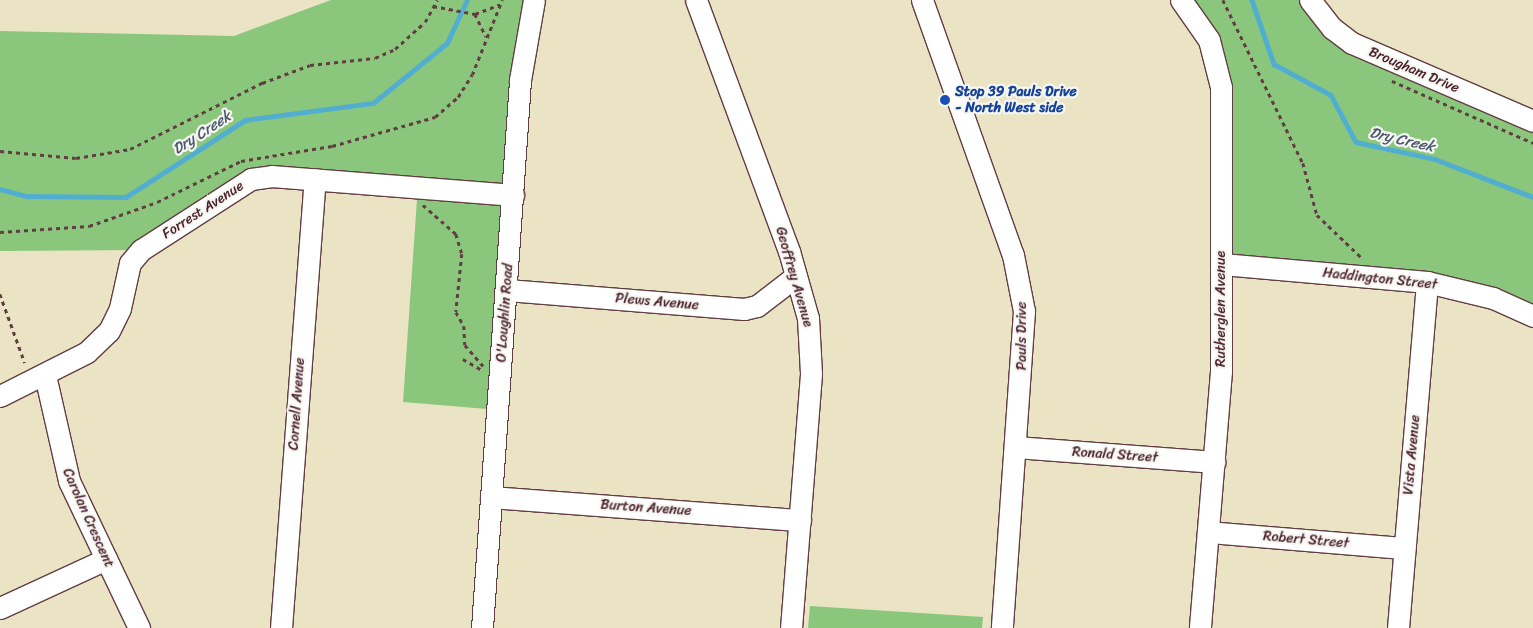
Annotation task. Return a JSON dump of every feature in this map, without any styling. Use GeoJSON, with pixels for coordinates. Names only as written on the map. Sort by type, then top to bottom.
{"type":"FeatureCollection","features":[{"type":"Feature","properties":{"kind":"street","name":"O'Loughlin Road"},"geometry":{"type":"LineString","coordinates":[[482,628],[514,195],[520,80],[534,0]]}},
{"type":"Feature","properties":{"kind":"street","name":"Geoffrey Avenue"},"geometry":{"type":"LineString","coordinates":[[696,0],[796,276],[812,353],[791,628]]}},
{"type":"Feature","properties":{"kind":"street","name":"Pauls Drive"},"geometry":{"type":"LineString","coordinates":[[922,0],[1020,284],[1025,337],[1002,628]]}},
{"type":"Feature","properties":{"kind":"street","name":"Rutherglen Avenue"},"geometry":{"type":"LineString","coordinates":[[1182,0],[1204,30],[1219,70],[1222,264],[1221,362],[1200,628]]}},
{"type":"Feature","properties":{"kind":"street","name":"Brougham Drive"},"geometry":{"type":"LineString","coordinates":[[1310,0],[1332,28],[1352,43],[1533,121]]}},
{"type":"Feature","properties":{"kind":"street","name":"Forrest Avenue"},"geometry":{"type":"LineString","coordinates":[[0,396],[87,352],[109,330],[120,308],[130,263],[147,246],[250,180],[315,179],[514,195]]}},
{"type":"Feature","properties":{"kind":"street","name":"Cornell Avenue"},"geometry":{"type":"LineString","coordinates":[[281,628],[315,179]]}},
{"type":"Feature","properties":{"kind":"street","name":"Haddington Street"},"geometry":{"type":"LineString","coordinates":[[1222,264],[1427,282],[1493,298],[1533,316]]}},
{"type":"Feature","properties":{"kind":"street","name":"Plews Avenue"},"geometry":{"type":"LineString","coordinates":[[507,290],[744,309],[757,306],[796,276]]}},
{"type":"Feature","properties":{"kind":"street","name":"Vista Avenue"},"geometry":{"type":"LineString","coordinates":[[1398,628],[1427,282]]}},
{"type":"Feature","properties":{"kind":"street","name":"Carolan Crescent"},"geometry":{"type":"LineString","coordinates":[[38,378],[69,481],[139,628]]}},
{"type":"Feature","properties":{"kind":"street","name":"Ronald Street"},"geometry":{"type":"LineString","coordinates":[[1016,447],[1214,462]]}},
{"type":"Feature","properties":{"kind":"street","name":"Burton Avenue"},"geometry":{"type":"LineString","coordinates":[[492,496],[800,520]]}},
{"type":"Feature","properties":{"kind":"street","name":"Robert Street"},"geometry":{"type":"LineString","coordinates":[[1208,532],[1404,548]]}},
{"type":"Feature","properties":{"kind":"street"},"geometry":{"type":"LineString","coordinates":[[0,608],[106,559]]}},
{"type":"Feature","properties":{"kind":"path"},"geometry":{"type":"LineString","coordinates":[[0,151],[76,158],[130,149],[262,83],[310,66],[375,58],[395,49],[419,29],[437,0]]}},
{"type":"Feature","properties":{"kind":"path"},"geometry":{"type":"LineString","coordinates":[[475,14],[486,37],[502,0]]}},
{"type":"Feature","properties":{"kind":"path"},"geometry":{"type":"LineString","coordinates":[[1223,0],[1304,163],[1317,215],[1386,278]]}},
{"type":"Feature","properties":{"kind":"path"},"geometry":{"type":"LineString","coordinates":[[433,6],[475,14],[499,5]]}},
{"type":"Feature","properties":{"kind":"path"},"geometry":{"type":"LineString","coordinates":[[418,197],[456,234],[462,254],[456,312],[464,326],[465,345],[487,373],[462,359]]}},
{"type":"Feature","properties":{"kind":"path"},"geometry":{"type":"LineString","coordinates":[[0,294],[38,378]]}},
{"type":"Feature","properties":{"kind":"green space"},"geometry":{"type":"Polygon","coordinates":[[[331,0],[535,0],[513,195],[264,176],[141,250],[0,251],[0,31],[234,36],[331,0]]]}},
{"type":"Feature","properties":{"kind":"green space"},"geometry":{"type":"Polygon","coordinates":[[[1181,0],[1310,0],[1332,28],[1533,121],[1533,317],[1511,305],[1222,264],[1220,77],[1181,0]]]}},
{"type":"Feature","properties":{"kind":"green space"},"geometry":{"type":"Polygon","coordinates":[[[417,199],[503,204],[487,409],[403,402],[417,199]]]}},
{"type":"Feature","properties":{"kind":"green space"},"geometry":{"type":"Polygon","coordinates":[[[810,606],[983,617],[982,628],[808,628],[810,606]]]}},
{"type":"Feature","properties":{"kind":"waterway","name":"Dry Creek"},"geometry":{"type":"LineString","coordinates":[[0,189],[27,196],[126,197],[245,120],[373,103],[447,43],[467,0]]}},
{"type":"Feature","properties":{"kind":"waterway","name":"Dry Creek"},"geometry":{"type":"LineString","coordinates":[[1252,0],[1274,64],[1331,95],[1356,142],[1435,159],[1533,197]]}},
{"type":"Feature","properties":{"kind":"place","name":"Stop 39 Pauls Drive - North West side"},"geometry":{"type":"Point","coordinates":[945,100]}}]}
